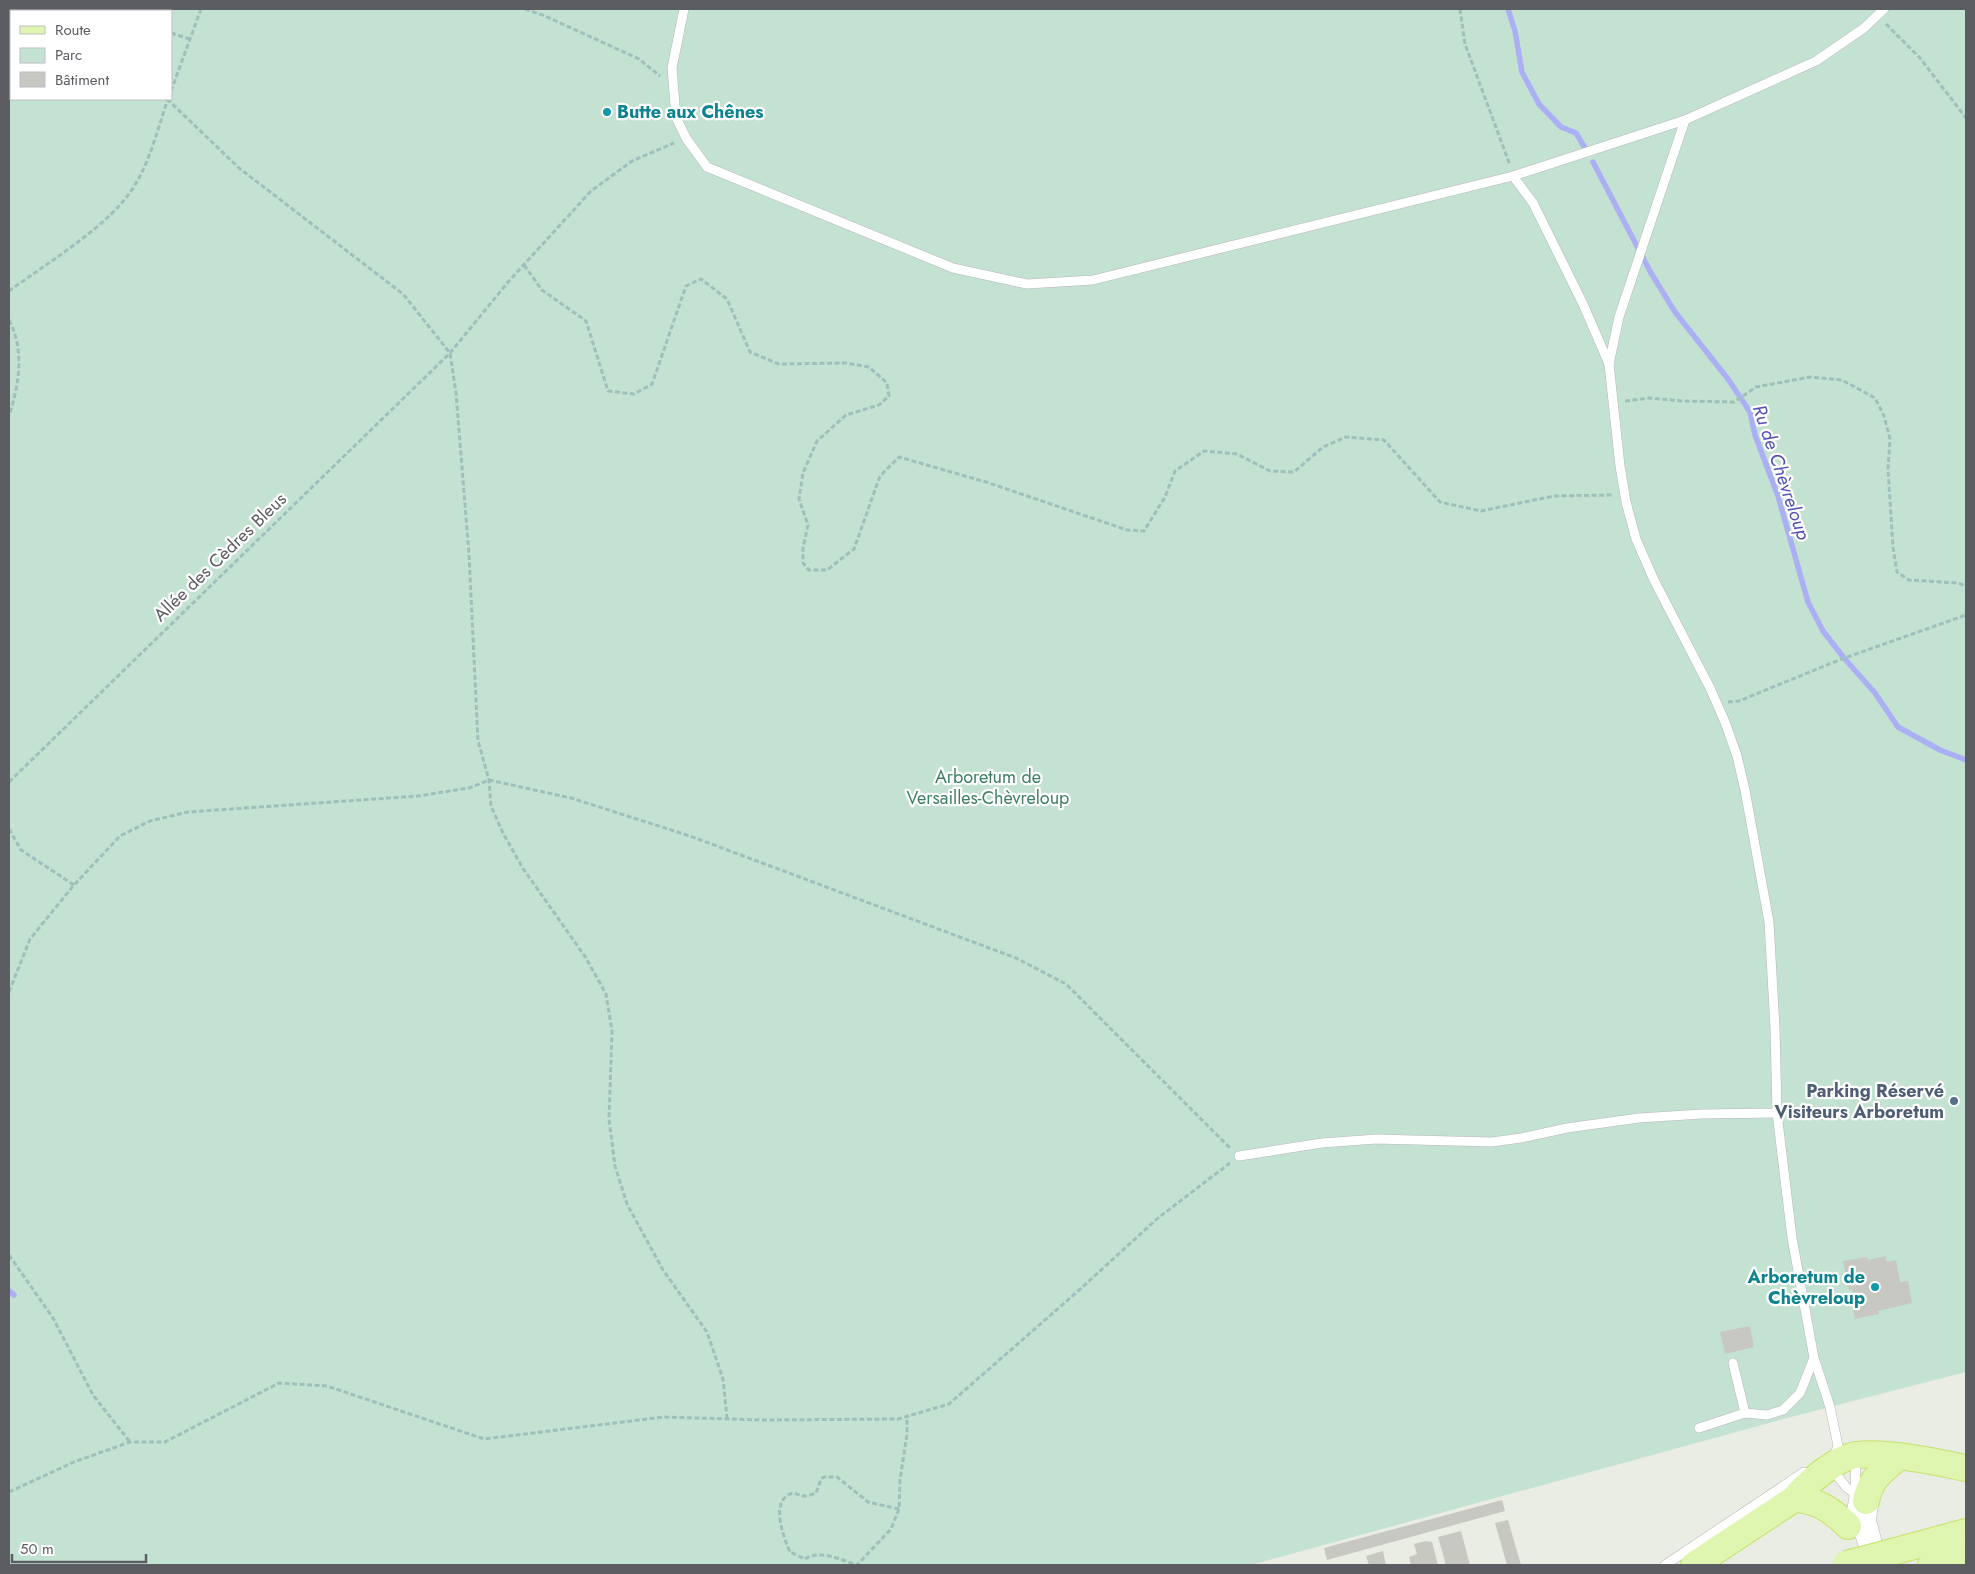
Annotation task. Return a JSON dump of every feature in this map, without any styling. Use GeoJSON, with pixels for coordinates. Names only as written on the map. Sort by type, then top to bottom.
{"type":"FeatureCollection","features":[{"type":"Feature","properties":{"kind":"main road"},"geometry":{"type":"LineString","coordinates":[[1701,1554],[1794,1499],[1800,1491],[1841,1456],[1886,1454],[1966,1465]]}},
{"type":"Feature","properties":{"kind":"main road"},"geometry":{"type":"LineString","coordinates":[[1852,1548],[1864,1521],[1861,1498],[1874,1480],[1898,1457]]}},
{"type":"Feature","properties":{"kind":"main road"},"geometry":{"type":"LineString","coordinates":[[1794,1499],[1821,1504],[1835,1512],[1852,1548]]}},
{"type":"Feature","properties":{"kind":"main road"},"geometry":{"type":"LineString","coordinates":[[1852,1548],[1892,1552],[1966,1532]]}},
{"type":"Feature","properties":{"kind":"main road"},"geometry":{"type":"LineString","coordinates":[[1931,1565],[1966,1556]]}},
{"type":"Feature","properties":{"kind":"lane"},"geometry":{"type":"LineString","coordinates":[[684,9],[672,68],[676,117],[686,138],[707,167],[952,268],[1027,284],[1093,280],[1513,176],[1685,120],[1816,61],[1864,28],[1880,12]]}},
{"type":"Feature","properties":{"kind":"lane"},"geometry":{"type":"LineString","coordinates":[[1609,364],[1619,317],[1685,120]]}},
{"type":"Feature","properties":{"kind":"lane"},"geometry":{"type":"LineString","coordinates":[[1513,176],[1538,212],[1583,304],[1609,364],[1620,466],[1636,539],[1654,580],[1718,704],[1737,756],[1769,922],[1775,1028],[1777,1113],[1792,1238],[1814,1358],[1830,1407],[1846,1487],[1861,1498]]}},
{"type":"Feature","properties":{"kind":"lane"},"geometry":{"type":"LineString","coordinates":[[1239,1156],[1322,1143],[1376,1139],[1492,1142],[1567,1128],[1639,1118],[1702,1114],[1777,1113]]}},
{"type":"Feature","properties":{"kind":"lane"},"geometry":{"type":"LineString","coordinates":[[1699,1428],[1746,1413],[1768,1415],[1783,1410],[1800,1394],[1814,1358]]}},
{"type":"Feature","properties":{"kind":"lane"},"geometry":{"type":"LineString","coordinates":[[1733,1363],[1746,1413]]}},
{"type":"Feature","properties":{"kind":"lane"},"geometry":{"type":"LineString","coordinates":[[1841,1456],[1856,1475],[1861,1498]]}},
{"type":"Feature","properties":{"kind":"lane"},"geometry":{"type":"LineString","coordinates":[[1665,1565],[1701,1554],[1807,1470],[1841,1456]]}},
{"type":"Feature","properties":{"kind":"path"},"geometry":{"type":"LineString","coordinates":[[172,87],[201,9]]}},
{"type":"Feature","properties":{"kind":"path"},"geometry":{"type":"LineString","coordinates":[[525,9],[545,16],[639,59],[674,88]]}},
{"type":"Feature","properties":{"kind":"path"},"geometry":{"type":"LineString","coordinates":[[1460,9],[1465,44],[1513,176]]}},
{"type":"Feature","properties":{"kind":"path"},"geometry":{"type":"LineString","coordinates":[[1880,12],[1920,58],[1966,118]]}},
{"type":"Feature","properties":{"kind":"path"},"geometry":{"type":"LineString","coordinates":[[172,33],[190,40]]}},
{"type":"Feature","properties":{"kind":"path"},"geometry":{"type":"LineString","coordinates":[[9,291],[105,220],[134,186],[146,162],[168,100]]}},
{"type":"Feature","properties":{"kind":"path"},"geometry":{"type":"LineString","coordinates":[[169,100],[239,168],[403,294],[450,353],[456,393],[469,554],[478,741],[489,780],[491,806],[503,833],[522,867],[586,958],[606,994],[612,1031],[609,1119],[615,1166],[627,1204],[663,1270],[707,1332],[723,1379],[727,1418]]}},
{"type":"Feature","properties":{"kind":"path","name":"Allée des Cèdres Bleus"},"geometry":{"type":"LineString","coordinates":[[9,782],[450,353],[524,265],[591,191],[632,161],[686,138]]}},
{"type":"Feature","properties":{"kind":"path"},"geometry":{"type":"LineString","coordinates":[[524,265],[542,290],[586,321],[608,391],[634,394],[652,384],[686,286],[701,279],[727,299],[750,352],[779,364],[845,363],[869,367],[886,383],[889,396],[879,405],[846,415],[817,441],[803,473],[799,499],[808,525],[802,548],[803,563],[809,570],[827,570],[854,549],[880,476],[900,457],[986,482],[1128,530],[1144,531],[1165,497],[1175,471],[1204,451],[1237,454],[1270,471],[1294,472],[1323,447],[1346,437],[1384,440],[1440,502],[1481,512],[1554,496],[1625,495]]}},
{"type":"Feature","properties":{"kind":"path"},"geometry":{"type":"LineString","coordinates":[[9,320],[19,356],[18,386],[9,416]]}},
{"type":"Feature","properties":{"kind":"path"},"geometry":{"type":"LineString","coordinates":[[1613,402],[1650,398],[1734,402],[1756,387],[1810,377],[1842,380],[1875,398],[1884,416],[1890,439],[1888,468],[1893,547],[1898,572],[1909,580],[1958,583],[1966,586]]}},
{"type":"Feature","properties":{"kind":"path"},"geometry":{"type":"LineString","coordinates":[[1718,704],[1739,700],[1839,660],[1966,615]]}},
{"type":"Feature","properties":{"kind":"path"},"geometry":{"type":"LineString","coordinates":[[9,992],[30,939],[74,885],[120,836],[150,821],[188,812],[418,796],[469,788],[489,780],[571,798],[690,836],[1016,958],[1066,984],[1239,1156],[1158,1218],[949,1404],[907,1417],[898,1419],[664,1417],[484,1439],[327,1386],[279,1383],[165,1442],[130,1442],[74,1462],[9,1492]]}},
{"type":"Feature","properties":{"kind":"path"},"geometry":{"type":"LineString","coordinates":[[9,829],[21,850],[74,885]]}},
{"type":"Feature","properties":{"kind":"path"},"geometry":{"type":"LineString","coordinates":[[9,1255],[53,1318],[94,1395],[130,1442]]}},
{"type":"Feature","properties":{"kind":"path"},"geometry":{"type":"LineString","coordinates":[[899,1509],[868,1502],[837,1477],[824,1477],[816,1493],[803,1496],[796,1493],[790,1494],[785,1498],[780,1508],[780,1530],[790,1552],[805,1559],[821,1554],[857,1565],[891,1529],[899,1509],[900,1480],[907,1434],[907,1417]]}},
{"type":"Feature","properties":{"kind":"green space","name":"Arboretum de Versailles-Chèvreloup"},"geometry":{"type":"Polygon","coordinates":[[[9,9],[1966,9],[1966,1372],[1787,1418],[1251,1565],[9,1565],[9,9]]]}},
{"type":"Feature","properties":{"kind":"building","name":"Arboretum de Chèvreloup"},"geometry":{"type":"Polygon","coordinates":[[[1886,1256],[1887,1262],[1896,1260],[1900,1282],[1908,1281],[1912,1303],[1878,1311],[1879,1314],[1855,1319],[1851,1298],[1853,1297],[1852,1289],[1849,1290],[1843,1261],[1867,1257],[1868,1260],[1886,1256]]]}},
{"type":"Feature","properties":{"kind":"building"},"geometry":{"type":"Polygon","coordinates":[[[1750,1326],[1754,1347],[1725,1354],[1720,1332],[1750,1326]]]}},
{"type":"Feature","properties":{"kind":"building"},"geometry":{"type":"Polygon","coordinates":[[[1502,1500],[1505,1511],[1327,1560],[1324,1548],[1502,1500]]]}},
{"type":"Feature","properties":{"kind":"building"},"geometry":{"type":"Polygon","coordinates":[[[1508,1520],[1521,1565],[1507,1565],[1495,1523],[1508,1520]]]}},
{"type":"Feature","properties":{"kind":"building"},"geometry":{"type":"Polygon","coordinates":[[[1461,1531],[1470,1565],[1446,1565],[1438,1537],[1461,1531]]]}},
{"type":"Feature","properties":{"kind":"building"},"geometry":{"type":"Polygon","coordinates":[[[1426,1541],[1432,1542],[1438,1565],[1411,1565],[1409,1557],[1417,1554],[1414,1544],[1426,1541]]]}},
{"type":"Feature","properties":{"kind":"building"},"geometry":{"type":"Polygon","coordinates":[[[1383,1551],[1386,1565],[1369,1565],[1366,1556],[1383,1551]]]}},
{"type":"Feature","properties":{"kind":"waterway","name":"Ru de Chèvreloup"},"geometry":{"type":"LineString","coordinates":[[1508,9],[1515,31],[1522,72],[1539,104],[1561,127],[1576,133],[1585,148]]}},
{"type":"Feature","properties":{"kind":"waterway","name":"Ru de Chèvreloup"},"geometry":{"type":"LineString","coordinates":[[1593,162],[1651,273],[1675,312],[1728,379],[1750,412],[1755,435],[1778,496],[1808,602],[1823,631],[1875,693],[1898,727],[1940,750],[1966,760]]}},
{"type":"Feature","properties":{"kind":"waterway"},"geometry":{"type":"LineString","coordinates":[[9,1291],[14,1295]]}},
{"type":"Feature","properties":{"kind":"place","name":"Butte aux Chênes"},"geometry":{"type":"Point","coordinates":[607,112]}},
{"type":"Feature","properties":{"kind":"place","name":"Parking Réservé Visiteurs Arboretum"},"geometry":{"type":"Point","coordinates":[1954,1101]}},
{"type":"Feature","properties":{"kind":"place","name":"Arboretum de Chèvreloup"},"geometry":{"type":"Point","coordinates":[1875,1287]}}]}
